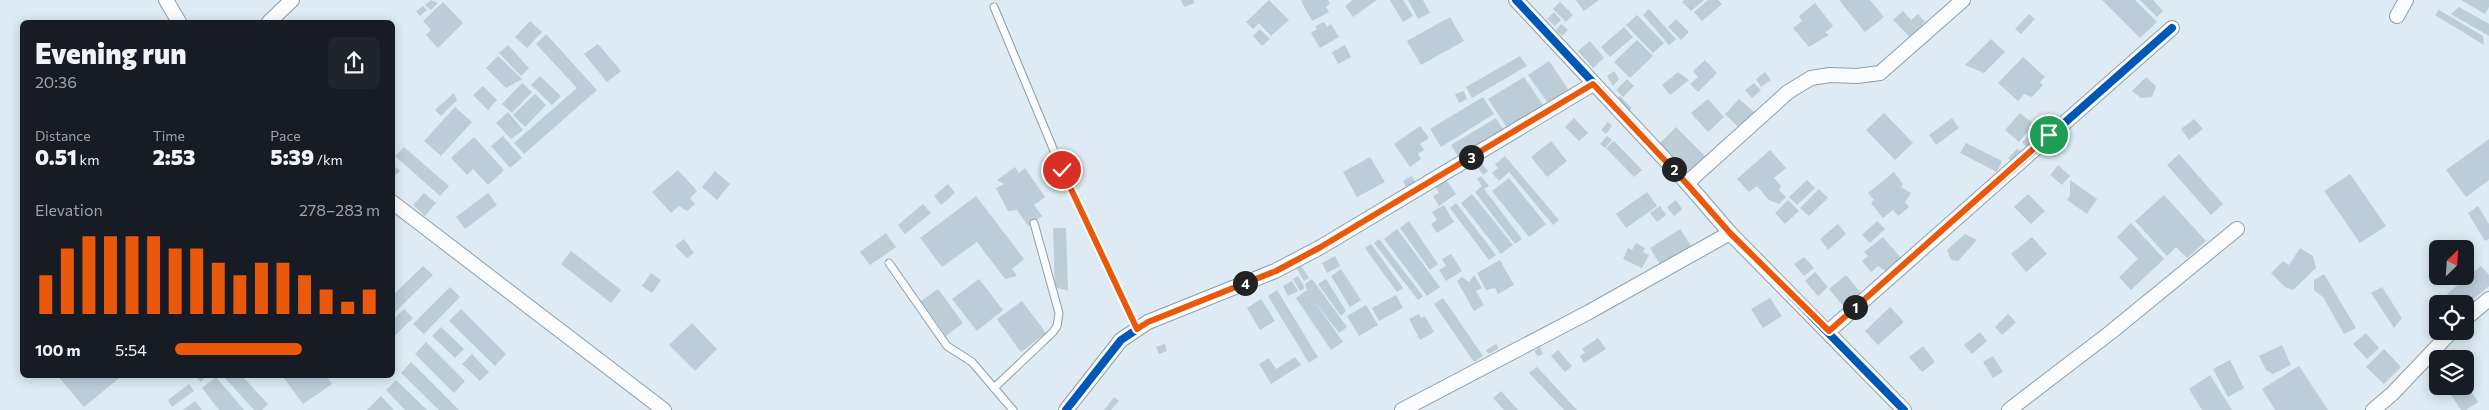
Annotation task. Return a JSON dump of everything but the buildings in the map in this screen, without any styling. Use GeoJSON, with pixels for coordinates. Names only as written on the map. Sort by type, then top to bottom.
{"type":"FeatureCollection","features":[{"type":"Feature","properties":{"kind":"street"},"geometry":{"type":"LineString","coordinates":[[166,0],[178,20]]}},
{"type":"Feature","properties":{"kind":"street"},"geometry":{"type":"LineString","coordinates":[[272,20],[292,0]]}},
{"type":"Feature","properties":{"kind":"street"},"geometry":{"type":"LineString","coordinates":[[1516,0],[1730,233],[1829,331],[1904,410]]}},
{"type":"Feature","properties":{"kind":"street"},"geometry":{"type":"LineString","coordinates":[[1687,184],[1788,92],[1811,78],[1830,75],[1857,76],[1880,73],[1963,0]]}},
{"type":"Feature","properties":{"kind":"street"},"geometry":{"type":"LineString","coordinates":[[2398,16],[2406,0]]}},
{"type":"Feature","properties":{"kind":"street"},"geometry":{"type":"LineString","coordinates":[[1829,331],[2172,28]]}},
{"type":"Feature","properties":{"kind":"street"},"geometry":{"type":"LineString","coordinates":[[1066,410],[1121,340],[1148,322],[1284,267],[1593,84]]}},
{"type":"Feature","properties":{"kind":"street"},"geometry":{"type":"LineString","coordinates":[[395,204],[664,410]]}},
{"type":"Feature","properties":{"kind":"street"},"geometry":{"type":"LineString","coordinates":[[2009,410],[2111,332],[2237,229]]}},
{"type":"Feature","properties":{"kind":"street"},"geometry":{"type":"LineString","coordinates":[[1402,410],[1590,312],[1730,233]]}},
{"type":"Feature","properties":{"kind":"street"},"geometry":{"type":"LineString","coordinates":[[2474,312],[2489,299]]}},
{"type":"Feature","properties":{"kind":"street"},"geometry":{"type":"LineString","coordinates":[[2373,410],[2392,394],[2443,340]]}},
{"type":"Feature","properties":{"kind":"lane"},"geometry":{"type":"LineString","coordinates":[[994,7],[1062,170],[1137,329]]}},
{"type":"Feature","properties":{"kind":"lane"},"geometry":{"type":"LineString","coordinates":[[994,388],[1053,332],[1059,320],[1059,313],[1034,223]]}},
{"type":"Feature","properties":{"kind":"lane"},"geometry":{"type":"LineString","coordinates":[[888,263],[947,346],[972,362],[1013,410]]}},
{"type":"Feature","properties":{"kind":"cycle path"},"geometry":{"type":"LineString","coordinates":[[1516,0],[1687,183],[1730,233],[1904,410]]}},
{"type":"Feature","properties":{"kind":"cycle path"},"geometry":{"type":"LineString","coordinates":[[1829,331],[2172,28]]}},
{"type":"Feature","properties":{"kind":"cycle path"},"geometry":{"type":"LineString","coordinates":[[1066,410],[1121,340],[1148,322],[1275,271],[1319,248],[1593,84]]}},
{"type":"Feature","properties":{"kind":"route"},"geometry":{"type":"LineString","coordinates":[[1062,170],[1137,329],[1148,322],[1276,271],[1319,248],[1593,84],[1687,184],[1730,233],[1829,331],[2049,135]]}}]}
